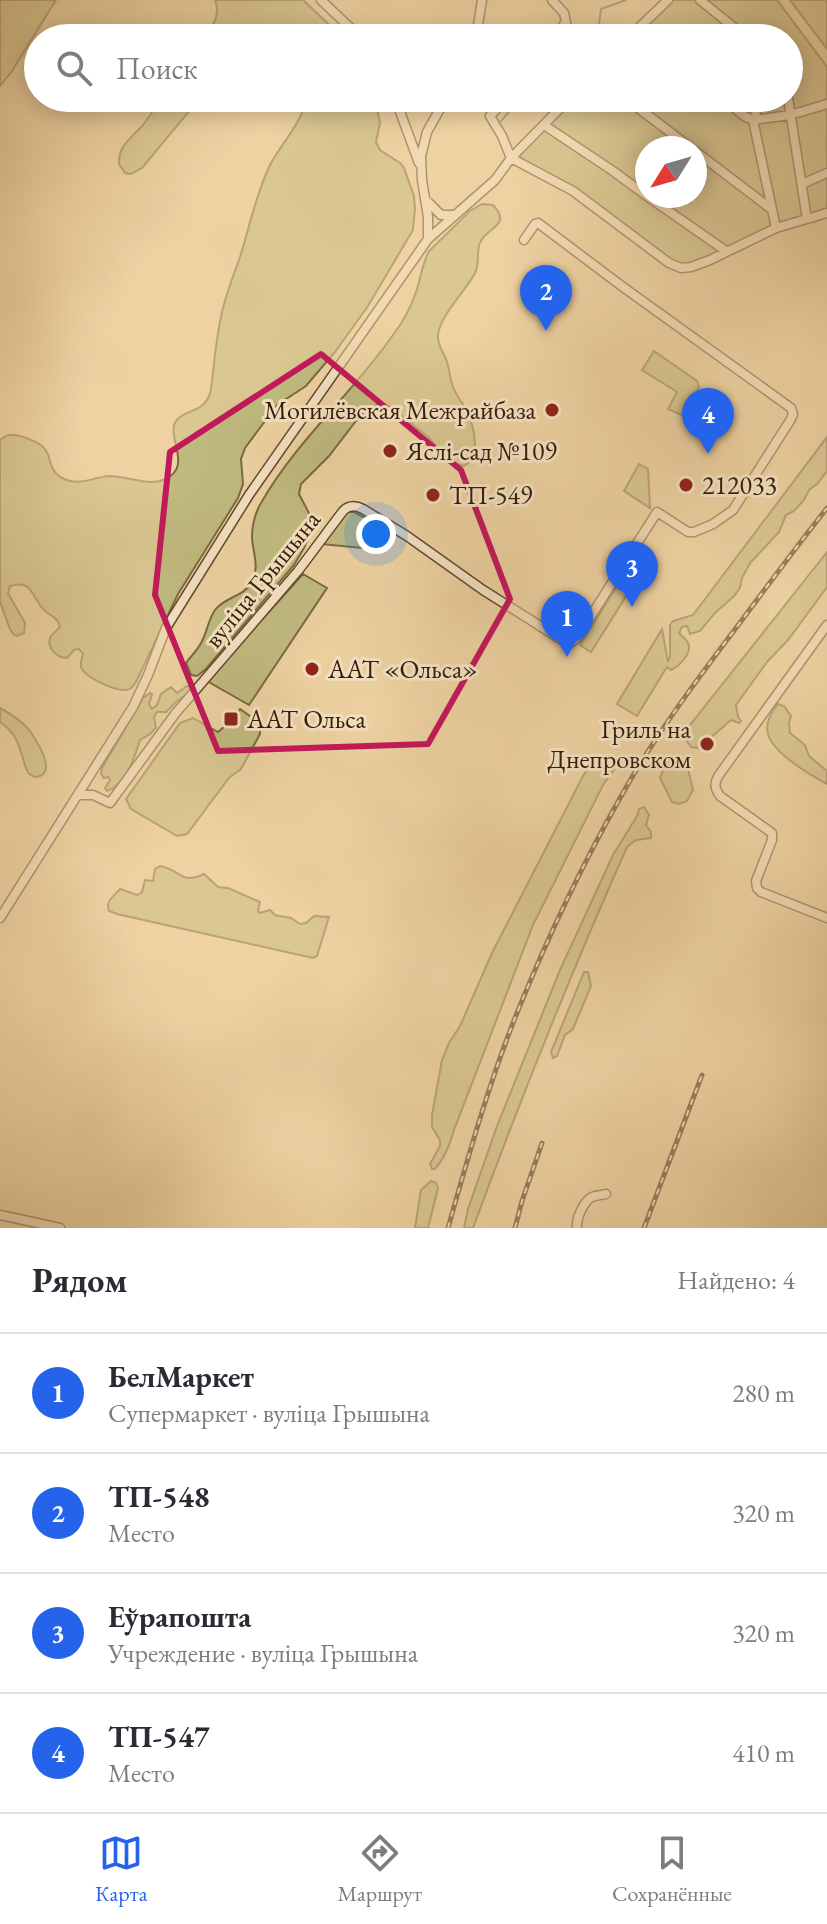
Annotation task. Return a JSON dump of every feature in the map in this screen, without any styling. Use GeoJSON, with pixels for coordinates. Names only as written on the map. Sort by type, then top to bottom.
{"type":"FeatureCollection","features":[{"type":"Feature","properties":{"kind":"street"},"geometry":{"type":"LineString","coordinates":[[321,0],[346,24]]}},
{"type":"Feature","properties":{"kind":"street"},"geometry":{"type":"LineString","coordinates":[[478,24],[482,0]]}},
{"type":"Feature","properties":{"kind":"street"},"geometry":{"type":"LineString","coordinates":[[552,0],[564,13],[564,24]]}},
{"type":"Feature","properties":{"kind":"street"},"geometry":{"type":"LineString","coordinates":[[642,24],[668,0]]}},
{"type":"Feature","properties":{"kind":"street"},"geometry":{"type":"LineString","coordinates":[[700,0],[730,24]]}},
{"type":"Feature","properties":{"kind":"street"},"geometry":{"type":"LineString","coordinates":[[803,111],[827,104]]}},
{"type":"Feature","properties":{"kind":"street"},"geometry":{"type":"LineString","coordinates":[[400,112],[421,167]]}},
{"type":"Feature","properties":{"kind":"street"},"geometry":{"type":"LineString","coordinates":[[428,239],[421,156],[424,140],[439,112]]}},
{"type":"Feature","properties":{"kind":"street"},"geometry":{"type":"LineString","coordinates":[[494,112],[490,116],[511,158],[573,191],[674,266],[691,267],[776,228],[827,213]]}},
{"type":"Feature","properties":{"kind":"street"},"geometry":{"type":"LineString","coordinates":[[0,918],[133,707],[166,628],[249,495],[428,239],[495,180],[511,158],[557,112]]}},
{"type":"Feature","properties":{"kind":"street"},"geometry":{"type":"LineString","coordinates":[[643,112],[675,136]]}},
{"type":"Feature","properties":{"kind":"street"},"geometry":{"type":"LineString","coordinates":[[739,112],[754,120],[800,112]]}},
{"type":"Feature","properties":{"kind":"street"},"geometry":{"type":"LineString","coordinates":[[754,112],[776,228]]}},
{"type":"Feature","properties":{"kind":"street"},"geometry":{"type":"LineString","coordinates":[[790,112],[807,219]]}},
{"type":"Feature","properties":{"kind":"street"},"geometry":{"type":"LineString","coordinates":[[544,125],[635,187]]}},
{"type":"Feature","properties":{"kind":"street"},"geometry":{"type":"LineString","coordinates":[[707,160],[771,208]]}},
{"type":"Feature","properties":{"kind":"street"},"geometry":{"type":"LineString","coordinates":[[802,184],[827,173]]}},
{"type":"Feature","properties":{"kind":"street"},"geometry":{"type":"LineString","coordinates":[[426,199],[432,209],[441,215],[454,215]]}},
{"type":"Feature","properties":{"kind":"street"},"geometry":{"type":"LineString","coordinates":[[664,208],[726,251]]}},
{"type":"Feature","properties":{"kind":"street","name":"вуліца Грышына"},"geometry":{"type":"LineString","coordinates":[[78,795],[93,795],[110,803],[175,714],[298,571],[347,507],[357,506],[407,536],[483,590],[567,643],[577,638],[657,512],[688,532],[694,532],[733,510],[791,419],[791,408],[538,223],[524,240]]}},
{"type":"Feature","properties":{"kind":"street"},"geometry":{"type":"LineString","coordinates":[[827,625],[715,782],[720,796],[772,833],[756,881],[757,888],[827,918]]}},
{"type":"Feature","properties":{"kind":"street"},"geometry":{"type":"LineString","coordinates":[[577,1228],[576,1221],[587,1201],[606,1194]]}},
{"type":"Feature","properties":{"kind":"street"},"geometry":{"type":"LineString","coordinates":[[0,1215],[60,1228]]}},
{"type":"Feature","properties":{"kind":"highlighted area"},"geometry":{"type":"Polygon","coordinates":[[[321,354],[461,470],[510,599],[428,744],[218,751],[155,595],[170,452],[321,354]]]}},
{"type":"Feature","properties":{"kind":"shaded area"},"geometry":{"type":"Polygon","coordinates":[[[0,0],[56,0],[41,24],[24,24],[24,52],[0,86],[0,0]]]}},
{"type":"Feature","properties":{"kind":"shaded area"},"geometry":{"type":"Polygon","coordinates":[[[215,0],[303,0],[328,24],[213,24],[217,11],[215,0]]]}},
{"type":"Feature","properties":{"kind":"shaded area"},"geometry":{"type":"Polygon","coordinates":[[[671,0],[777,0],[795,24],[646,24],[671,0]]]}},
{"type":"Feature","properties":{"kind":"shaded area"},"geometry":{"type":"Polygon","coordinates":[[[790,0],[827,0],[827,49],[790,0]]]}},
{"type":"Feature","properties":{"kind":"shaded area"},"geometry":{"type":"Polygon","coordinates":[[[803,35],[827,67],[827,208],[699,261],[678,265],[517,155],[559,112],[803,112],[803,35]]]}},
{"type":"Feature","properties":{"kind":"shaded area"},"geometry":{"type":"Polygon","coordinates":[[[152,112],[188,112],[142,168],[131,174],[125,173],[119,164],[121,152],[152,112]]]}},
{"type":"Feature","properties":{"kind":"shaded area"},"geometry":{"type":"Polygon","coordinates":[[[302,112],[378,112],[380,123],[376,142],[380,150],[404,168],[414,196],[413,230],[368,306],[335,352],[306,386],[277,405],[245,448],[241,459],[243,484],[238,498],[178,594],[136,682],[132,688],[121,690],[100,683],[83,671],[83,654],[79,649],[67,658],[53,651],[50,640],[59,624],[43,609],[31,590],[23,585],[10,586],[8,593],[25,623],[24,633],[17,636],[10,629],[0,602],[0,440],[15,435],[38,443],[47,452],[57,475],[68,481],[80,482],[109,476],[157,482],[172,475],[178,460],[174,435],[176,421],[202,405],[209,396],[223,309],[257,199],[273,159],[302,112]]]}},
{"type":"Feature","properties":{"kind":"shaded area"},"geometry":{"type":"Polygon","coordinates":[[[482,204],[493,205],[499,222],[480,243],[475,273],[447,313],[438,337],[452,385],[472,424],[475,448],[470,461],[464,466],[455,464],[391,407],[377,405],[370,408],[301,484],[299,494],[313,528],[294,565],[206,669],[197,676],[191,675],[186,663],[201,643],[215,610],[245,590],[253,580],[256,564],[252,538],[256,515],[275,480],[400,325],[414,298],[429,251],[470,211],[482,204]]]}},
{"type":"Feature","properties":{"kind":"shaded area"},"geometry":{"type":"Polygon","coordinates":[[[654,351],[697,381],[699,387],[682,415],[668,409],[677,392],[642,370],[654,351]]]}},
{"type":"Feature","properties":{"kind":"shaded area"},"geometry":{"type":"Polygon","coordinates":[[[827,437],[827,471],[794,511],[786,515],[779,532],[750,563],[734,596],[700,631],[690,634],[687,626],[682,627],[679,633],[688,643],[687,655],[671,670],[667,667],[637,716],[617,704],[662,629],[668,662],[670,625],[673,621],[693,615],[827,437]]]}},
{"type":"Feature","properties":{"kind":"shaded area"},"geometry":{"type":"Polygon","coordinates":[[[639,464],[648,469],[650,508],[624,491],[639,464]]]}},
{"type":"Feature","properties":{"kind":"shaded area"},"geometry":{"type":"Polygon","coordinates":[[[345,512],[354,512],[388,530],[372,549],[321,544],[345,512]]]}},
{"type":"Feature","properties":{"kind":"shaded area"},"geometry":{"type":"Polygon","coordinates":[[[827,552],[827,587],[736,705],[741,721],[731,720],[699,748],[691,747],[687,741],[690,725],[827,552]]]}},
{"type":"Feature","properties":{"kind":"shaded area"},"geometry":{"type":"Polygon","coordinates":[[[303,574],[327,588],[249,705],[207,681],[303,574]]]}},
{"type":"Feature","properties":{"kind":"shaded area"},"geometry":{"type":"Polygon","coordinates":[[[619,583],[630,590],[591,652],[580,645],[619,583]]]}},
{"type":"Feature","properties":{"kind":"shaded area"},"geometry":{"type":"Polygon","coordinates":[[[187,686],[190,692],[166,712],[157,712],[154,717],[156,728],[140,740],[124,776],[107,791],[105,788],[110,780],[101,774],[102,768],[143,698],[152,694],[149,704],[152,709],[161,694],[171,687],[177,693],[187,686]]]}},
{"type":"Feature","properties":{"kind":"shaded area"},"geometry":{"type":"Polygon","coordinates":[[[778,704],[784,706],[791,716],[790,733],[805,745],[809,756],[827,771],[827,784],[793,763],[771,741],[768,722],[778,704]]]}},
{"type":"Feature","properties":{"kind":"shaded area"},"geometry":{"type":"Polygon","coordinates":[[[0,708],[23,724],[36,741],[46,768],[40,776],[28,773],[16,739],[0,722],[0,708]]]}},
{"type":"Feature","properties":{"kind":"shaded area"},"geometry":{"type":"Polygon","coordinates":[[[240,709],[260,723],[260,734],[241,769],[229,778],[187,834],[177,836],[131,809],[126,799],[180,723],[193,718],[218,732],[240,709]]]}},
{"type":"Feature","properties":{"kind":"shaded area"},"geometry":{"type":"Polygon","coordinates":[[[607,755],[614,759],[614,770],[603,785],[533,925],[449,1146],[439,1165],[432,1169],[430,1164],[440,1140],[432,1127],[432,1115],[442,1060],[449,1043],[583,776],[590,765],[607,755]]]}},
{"type":"Feature","properties":{"kind":"shaded area"},"geometry":{"type":"Polygon","coordinates":[[[671,760],[680,760],[688,769],[693,790],[687,801],[679,804],[672,802],[660,778],[671,760]]]}},
{"type":"Feature","properties":{"kind":"shaded area"},"geometry":{"type":"Polygon","coordinates":[[[644,807],[649,815],[646,825],[651,838],[636,840],[627,847],[547,1037],[473,1228],[464,1228],[497,1126],[560,970],[613,855],[639,809],[644,807]]]}},
{"type":"Feature","properties":{"kind":"shaded area"},"geometry":{"type":"Polygon","coordinates":[[[160,866],[190,878],[204,874],[218,887],[228,888],[260,902],[260,913],[270,910],[275,915],[291,918],[300,924],[314,916],[329,917],[317,956],[313,958],[109,911],[109,901],[120,889],[137,895],[142,892],[145,880],[153,881],[155,869],[160,866]]]}},
{"type":"Feature","properties":{"kind":"shaded area"},"geometry":{"type":"Polygon","coordinates":[[[584,972],[588,972],[591,986],[573,1029],[565,1035],[557,1056],[553,1058],[551,1052],[584,972]]]}},
{"type":"Feature","properties":{"kind":"shaded area"},"geometry":{"type":"Polygon","coordinates":[[[431,1181],[438,1188],[428,1228],[415,1228],[421,1190],[431,1181]]]}},
{"type":"Feature","properties":{"kind":"waterway"},"geometry":{"type":"LineString","coordinates":[[599,24],[601,9],[626,0]]}},
{"type":"Feature","properties":{"kind":"waterway"},"geometry":{"type":"LineString","coordinates":[[501,121],[509,112]]}},
{"type":"Feature","properties":{"kind":"railway"},"geometry":{"type":"LineString","coordinates":[[448,1228],[508,1035],[553,929],[591,851],[632,777],[676,710],[827,508]]}},
{"type":"Feature","properties":{"kind":"railway"},"geometry":{"type":"LineString","coordinates":[[644,1228],[702,1075]]}},
{"type":"Feature","properties":{"kind":"railway"},"geometry":{"type":"LineString","coordinates":[[515,1228],[542,1143]]}},
{"type":"Feature","properties":{"kind":"place","name":"ТП-548"},"geometry":{"type":"Point","coordinates":[546,331]}},
{"type":"Feature","properties":{"kind":"place","name":"Могилёвская Межрайбаза"},"geometry":{"type":"Point","coordinates":[552,410]}},
{"type":"Feature","properties":{"kind":"place","name":"Яслі-сад №109"},"geometry":{"type":"Point","coordinates":[390,451]}},
{"type":"Feature","properties":{"kind":"place","name":"ТП-547"},"geometry":{"type":"Point","coordinates":[708,454]}},
{"type":"Feature","properties":{"kind":"place","name":"212033"},"geometry":{"type":"Point","coordinates":[686,485]}},
{"type":"Feature","properties":{"kind":"place","name":"ТП-549"},"geometry":{"type":"Point","coordinates":[433,495]}},
{"type":"Feature","properties":{"kind":"place","name":"Еўрапошта"},"geometry":{"type":"Point","coordinates":[632,607]}},
{"type":"Feature","properties":{"kind":"place","name":"БелМаркет"},"geometry":{"type":"Point","coordinates":[567,657]}},
{"type":"Feature","properties":{"kind":"place","name":"ААТ «Ольса»"},"geometry":{"type":"Point","coordinates":[312,669]}},
{"type":"Feature","properties":{"kind":"place","name":"ААТ Ольса"},"geometry":{"type":"Point","coordinates":[231,719]}},
{"type":"Feature","properties":{"kind":"place","name":"Гриль на Днепровском"},"geometry":{"type":"Point","coordinates":[707,744]}}]}
